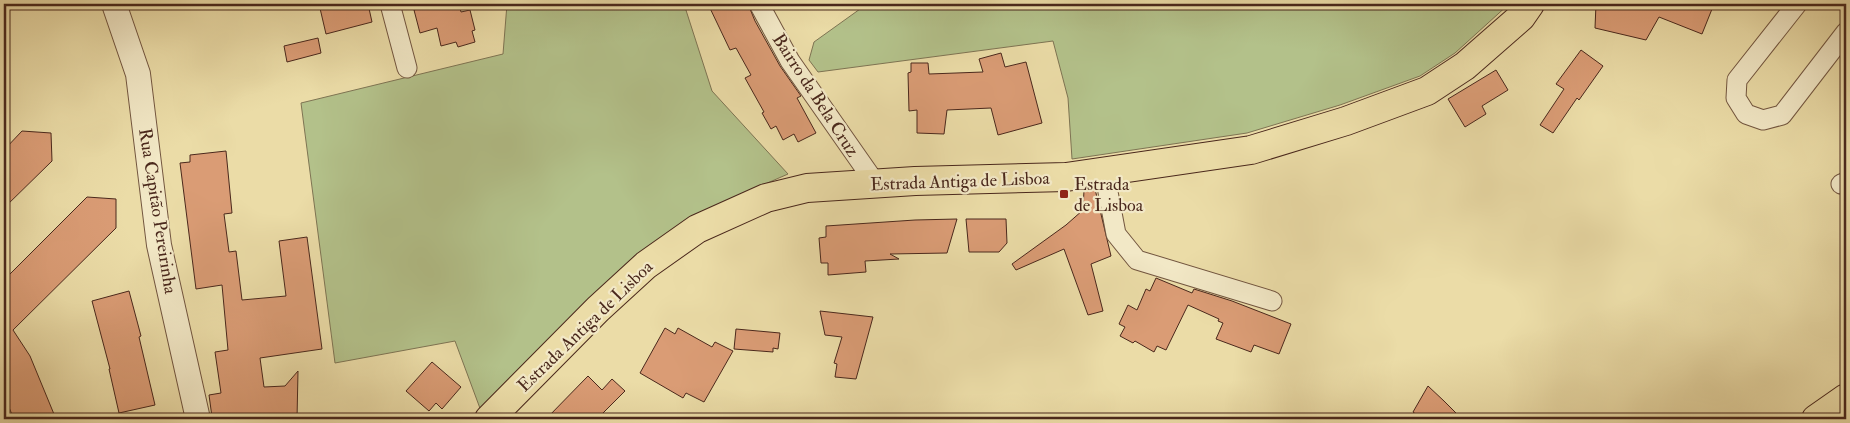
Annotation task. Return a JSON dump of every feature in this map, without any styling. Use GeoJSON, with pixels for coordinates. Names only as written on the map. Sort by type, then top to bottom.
{"type":"FeatureCollection","features":[{"type":"Feature","properties":{"kind":"main road","name":"Estrada Antiga de Lisboa"},"geometry":{"type":"LineString","coordinates":[[489,419],[605,302],[646,265],[697,229],[766,198],[807,188],[942,180],[1066,177],[1251,150],[1346,121],[1427,90],[1465,66],[1521,16],[1530,4]]}},
{"type":"Feature","properties":{"kind":"main road"},"geometry":{"type":"LineString","coordinates":[[1816,419],[1846,398]]}},
{"type":"Feature","properties":{"kind":"street","name":"Rua Capitão Pereirinha"},"geometry":{"type":"LineString","coordinates":[[114,4],[138,74],[159,244],[198,419]]}},
{"type":"Feature","properties":{"kind":"street"},"geometry":{"type":"LineString","coordinates":[[390,4],[407,68]]}},
{"type":"Feature","properties":{"kind":"street","name":"Bairro da Bela Cruz"},"geometry":{"type":"LineString","coordinates":[[759,4],[790,61],[876,184]]}},
{"type":"Feature","properties":{"kind":"street"},"geometry":{"type":"LineString","coordinates":[[1797,4],[1737,80],[1736,98],[1746,114],[1763,120],[1782,114],[1846,32]]}},
{"type":"Feature","properties":{"kind":"street"},"geometry":{"type":"LineString","coordinates":[[1104,171],[1116,234],[1137,260],[1272,301]]}},
{"type":"Feature","properties":{"kind":"green space"},"geometry":{"type":"Polygon","coordinates":[[[507,4],[684,4],[712,91],[788,174],[692,216],[638,254],[590,298],[509,379],[481,411],[455,341],[335,363],[301,103],[503,54],[507,4]]]}},
{"type":"Feature","properties":{"kind":"green space"},"geometry":{"type":"Polygon","coordinates":[[[867,4],[1509,4],[1455,53],[1420,76],[1340,105],[1247,133],[1072,159],[1068,98],[1053,41],[818,72],[809,60],[814,42],[867,4]]]}},
{"type":"Feature","properties":{"kind":"building"},"geometry":{"type":"Polygon","coordinates":[[[319,4],[368,4],[372,22],[326,34],[319,4]]]}},
{"type":"Feature","properties":{"kind":"building"},"geometry":{"type":"Polygon","coordinates":[[[420,4],[459,4],[461,12],[470,10],[475,30],[472,31],[475,42],[458,47],[456,42],[441,46],[437,28],[420,33],[414,10],[421,8],[420,4]]]}},
{"type":"Feature","properties":{"kind":"building"},"geometry":{"type":"Polygon","coordinates":[[[708,4],[748,4],[755,21],[780,66],[801,96],[797,98],[816,133],[798,142],[794,134],[783,140],[776,126],[771,129],[745,78],[751,75],[736,48],[730,50],[708,4]]]}},
{"type":"Feature","properties":{"kind":"building"},"geometry":{"type":"Polygon","coordinates":[[[1596,4],[1714,4],[1702,34],[1659,17],[1646,40],[1595,28],[1596,4]]]}},
{"type":"Feature","properties":{"kind":"building"},"geometry":{"type":"Polygon","coordinates":[[[318,38],[321,53],[287,62],[284,46],[318,38]]]}},
{"type":"Feature","properties":{"kind":"building"},"geometry":{"type":"Polygon","coordinates":[[[1581,50],[1603,66],[1579,100],[1577,98],[1553,133],[1540,125],[1564,89],[1556,84],[1581,50]]]}},
{"type":"Feature","properties":{"kind":"building"},"geometry":{"type":"Polygon","coordinates":[[[1001,53],[1005,67],[1026,62],[1042,123],[998,135],[991,108],[947,110],[944,134],[917,133],[917,110],[909,111],[908,73],[911,72],[911,63],[928,63],[929,74],[983,72],[979,59],[1001,53]]]}},
{"type":"Feature","properties":{"kind":"building"},"geometry":{"type":"Polygon","coordinates":[[[1496,70],[1508,90],[1482,106],[1486,114],[1465,127],[1448,99],[1496,70]]]}},
{"type":"Feature","properties":{"kind":"building"},"geometry":{"type":"Polygon","coordinates":[[[22,131],[51,133],[52,161],[4,208],[4,150],[22,131]]]}},
{"type":"Feature","properties":{"kind":"building"},"geometry":{"type":"Polygon","coordinates":[[[226,151],[232,213],[224,214],[229,252],[236,251],[242,300],[286,296],[279,241],[307,237],[322,349],[260,358],[264,387],[285,386],[298,371],[297,419],[229,419],[229,415],[212,417],[209,395],[221,393],[215,352],[228,350],[222,285],[196,289],[180,163],[190,162],[190,155],[226,151]]]}},
{"type":"Feature","properties":{"kind":"building"},"geometry":{"type":"Polygon","coordinates":[[[1095,189],[1111,256],[1091,264],[1103,311],[1088,315],[1064,249],[1016,270],[1012,264],[1066,225],[1083,210],[1084,190],[1095,189]]]}},
{"type":"Feature","properties":{"kind":"building"},"geometry":{"type":"Polygon","coordinates":[[[87,197],[116,199],[116,228],[13,330],[30,356],[56,419],[14,419],[4,396],[4,280],[87,197]]]}},
{"type":"Feature","properties":{"kind":"building"},"geometry":{"type":"Polygon","coordinates":[[[957,219],[947,253],[890,254],[899,259],[865,261],[866,272],[828,275],[828,263],[821,263],[819,238],[826,237],[826,226],[957,219]]]}},
{"type":"Feature","properties":{"kind":"building"},"geometry":{"type":"Polygon","coordinates":[[[966,219],[1006,219],[1007,243],[999,252],[969,252],[966,219]]]}},
{"type":"Feature","properties":{"kind":"building"},"geometry":{"type":"Polygon","coordinates":[[[1156,278],[1192,293],[1194,289],[1232,301],[1291,324],[1279,354],[1254,345],[1251,352],[1216,339],[1223,323],[1218,321],[1219,319],[1188,305],[1166,350],[1157,346],[1154,352],[1135,341],[1133,343],[1120,336],[1125,327],[1119,324],[1128,305],[1137,310],[1146,289],[1150,291],[1156,278]]]}},
{"type":"Feature","properties":{"kind":"building"},"geometry":{"type":"Polygon","coordinates":[[[129,291],[141,336],[139,337],[155,405],[119,413],[110,369],[92,301],[129,291]]]}},
{"type":"Feature","properties":{"kind":"building"},"geometry":{"type":"Polygon","coordinates":[[[820,311],[873,317],[856,379],[835,377],[837,364],[834,363],[842,337],[825,335],[820,311]]]}},
{"type":"Feature","properties":{"kind":"building"},"geometry":{"type":"Polygon","coordinates":[[[665,328],[675,334],[678,328],[712,347],[715,342],[733,351],[704,402],[686,393],[683,398],[640,373],[665,328]]]}},
{"type":"Feature","properties":{"kind":"building"},"geometry":{"type":"Polygon","coordinates":[[[736,329],[780,333],[778,349],[773,348],[773,352],[734,349],[736,329]]]}},
{"type":"Feature","properties":{"kind":"building"},"geometry":{"type":"Polygon","coordinates":[[[432,362],[461,387],[442,409],[436,403],[429,411],[406,391],[432,362]]]}},
{"type":"Feature","properties":{"kind":"building"},"geometry":{"type":"Polygon","coordinates":[[[588,376],[602,390],[612,379],[625,391],[597,419],[546,419],[588,376]]]}},
{"type":"Feature","properties":{"kind":"building"},"geometry":{"type":"Polygon","coordinates":[[[1428,386],[1462,419],[1422,419],[1413,412],[1428,386]]]}},
{"type":"Feature","properties":{"kind":"place","name":"Estrada de Lisboa"},"geometry":{"type":"Point","coordinates":[1064,194]}}]}
